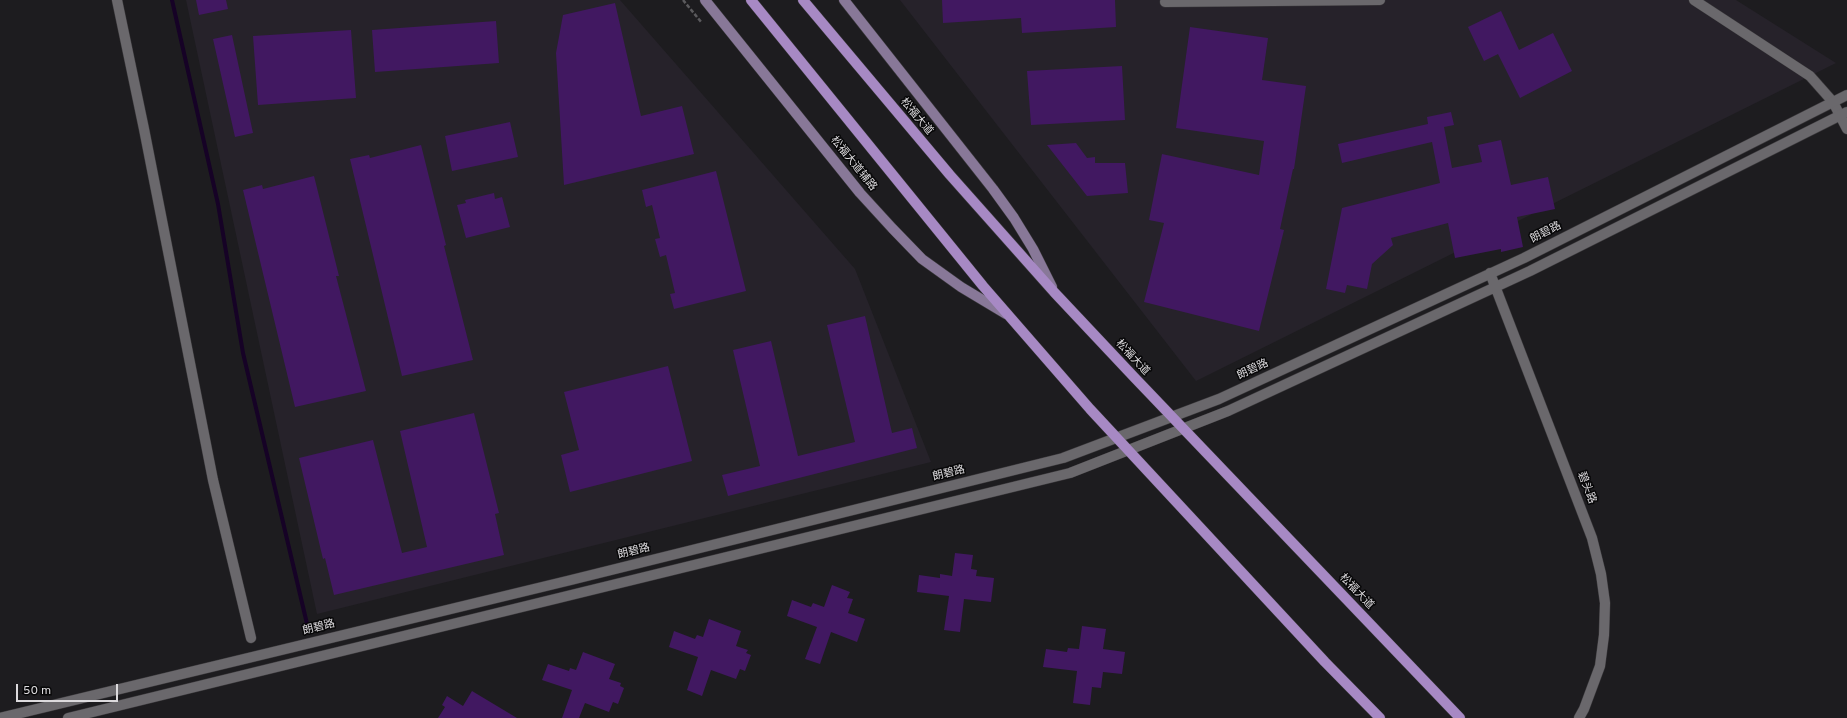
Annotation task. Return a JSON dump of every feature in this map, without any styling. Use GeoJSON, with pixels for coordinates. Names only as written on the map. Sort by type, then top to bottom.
{"type":"FeatureCollection","features":[{"type":"Feature","properties":{"kind":"main road","name":"松福大道辅路"},"geometry":{"type":"LineString","coordinates":[[705,0],[860,193],[892,228],[922,259],[961,287],[1008,315]]}},
{"type":"Feature","properties":{"kind":"main road"},"geometry":{"type":"LineString","coordinates":[[751,0],[1008,315],[1128,450],[1325,662],[1380,718]]}},
{"type":"Feature","properties":{"kind":"main road","name":"松福大道"},"geometry":{"type":"LineString","coordinates":[[803,0],[950,175],[1054,292],[1460,718]]}},
{"type":"Feature","properties":{"kind":"main road"},"geometry":{"type":"LineString","coordinates":[[844,0],[993,189],[1033,249],[1054,292]]}},
{"type":"Feature","properties":{"kind":"street"},"geometry":{"type":"LineString","coordinates":[[117,0],[214,480],[251,638]]}},
{"type":"Feature","properties":{"kind":"street"},"geometry":{"type":"LineString","coordinates":[[1165,2],[1380,0]]}},
{"type":"Feature","properties":{"kind":"street"},"geometry":{"type":"LineString","coordinates":[[1694,0],[1810,76],[1844,113],[1847,128]]}},
{"type":"Feature","properties":{"kind":"street","name":"朗碧路"},"geometry":{"type":"LineString","coordinates":[[0,718],[564,582],[1063,458],[1219,399],[1490,273],[1847,95]]}},
{"type":"Feature","properties":{"kind":"street"},"geometry":{"type":"LineString","coordinates":[[68,718],[1070,473],[1228,411],[1496,287],[1844,113]]}},
{"type":"Feature","properties":{"kind":"street","name":"碧头路"},"geometry":{"type":"LineString","coordinates":[[1490,273],[1592,538],[1601,574],[1605,603],[1604,635],[1600,666],[1584,709],[1579,718]]}},
{"type":"Feature","properties":{"kind":"path"},"geometry":{"type":"LineString","coordinates":[[683,0],[702,23]]}},
{"type":"Feature","properties":{"kind":"shaded area"},"geometry":{"type":"Polygon","coordinates":[[[186,0],[620,0],[855,269],[931,462],[317,614],[186,0]]]}},
{"type":"Feature","properties":{"kind":"shaded area"},"geometry":{"type":"Polygon","coordinates":[[[900,0],[1736,0],[1836,63],[1196,381],[900,0]]]}},
{"type":"Feature","properties":{"kind":"building"},"geometry":{"type":"Polygon","coordinates":[[[196,0],[226,0],[228,9],[199,15],[196,0]]]}},
{"type":"Feature","properties":{"kind":"building"},"geometry":{"type":"Polygon","coordinates":[[[942,0],[1115,0],[1116,27],[1022,33],[1021,18],[943,23],[942,0]]]}},
{"type":"Feature","properties":{"kind":"building"},"geometry":{"type":"Polygon","coordinates":[[[615,3],[641,116],[682,106],[694,154],[564,185],[556,53],[563,15],[615,3]]]}},
{"type":"Feature","properties":{"kind":"building"},"geometry":{"type":"Polygon","coordinates":[[[1501,11],[1519,50],[1553,33],[1572,71],[1520,98],[1498,54],[1484,61],[1468,27],[1501,11]]]}},
{"type":"Feature","properties":{"kind":"building"},"geometry":{"type":"Polygon","coordinates":[[[496,21],[499,63],[375,72],[372,30],[496,21]]]}},
{"type":"Feature","properties":{"kind":"building"},"geometry":{"type":"Polygon","coordinates":[[[1190,27],[1268,38],[1262,80],[1306,86],[1294,169],[1280,229],[1284,230],[1259,331],[1144,302],[1164,223],[1149,220],[1162,154],[1259,175],[1264,141],[1176,128],[1190,27]]]}},
{"type":"Feature","properties":{"kind":"building"},"geometry":{"type":"Polygon","coordinates":[[[351,30],[356,98],[258,105],[253,36],[351,30]]]}},
{"type":"Feature","properties":{"kind":"building"},"geometry":{"type":"Polygon","coordinates":[[[232,35],[253,133],[235,137],[213,39],[232,35]]]}},
{"type":"Feature","properties":{"kind":"building"},"geometry":{"type":"Polygon","coordinates":[[[1122,66],[1125,120],[1031,125],[1027,71],[1122,66]]]}},
{"type":"Feature","properties":{"kind":"building"},"geometry":{"type":"Polygon","coordinates":[[[1451,112],[1454,125],[1444,127],[1452,168],[1482,162],[1478,145],[1501,140],[1511,185],[1548,177],[1555,209],[1517,217],[1523,247],[1501,252],[1501,249],[1455,258],[1448,223],[1391,238],[1393,245],[1372,264],[1367,289],[1347,285],[1345,293],[1326,289],[1342,208],[1440,183],[1432,142],[1342,163],[1338,144],[1428,124],[1427,117],[1451,112]]]}},
{"type":"Feature","properties":{"kind":"building"},"geometry":{"type":"Polygon","coordinates":[[[510,122],[518,157],[452,171],[445,136],[510,122]]]}},
{"type":"Feature","properties":{"kind":"building"},"geometry":{"type":"Polygon","coordinates":[[[1076,143],[1087,158],[1095,157],[1095,163],[1125,163],[1128,193],[1087,196],[1047,145],[1076,143]]]}},
{"type":"Feature","properties":{"kind":"building"},"geometry":{"type":"Polygon","coordinates":[[[421,145],[446,245],[444,246],[473,360],[402,376],[350,159],[369,155],[370,158],[421,145]]]}},
{"type":"Feature","properties":{"kind":"building"},"geometry":{"type":"Polygon","coordinates":[[[716,171],[746,291],[674,309],[670,294],[675,293],[666,255],[660,257],[655,239],[660,238],[652,205],[646,207],[642,190],[716,171]]]}},
{"type":"Feature","properties":{"kind":"building"},"geometry":{"type":"Polygon","coordinates":[[[314,176],[339,276],[336,276],[366,391],[295,407],[243,190],[262,185],[263,189],[314,176]]]}},
{"type":"Feature","properties":{"kind":"building"},"geometry":{"type":"Polygon","coordinates":[[[494,193],[495,199],[502,197],[510,227],[466,238],[457,205],[466,203],[465,200],[494,193]]]}},
{"type":"Feature","properties":{"kind":"building"},"geometry":{"type":"Polygon","coordinates":[[[865,316],[892,433],[912,428],[917,448],[728,496],[722,475],[760,466],[733,350],[771,341],[798,456],[855,442],[827,325],[865,316]]]}},
{"type":"Feature","properties":{"kind":"building"},"geometry":{"type":"Polygon","coordinates":[[[668,366],[692,461],[570,492],[561,455],[579,450],[564,392],[668,366]]]}},
{"type":"Feature","properties":{"kind":"building"},"geometry":{"type":"Polygon","coordinates":[[[474,413],[499,513],[495,514],[504,555],[334,595],[325,558],[323,559],[299,458],[373,440],[402,553],[427,547],[400,431],[474,413]]]}},
{"type":"Feature","properties":{"kind":"building"},"geometry":{"type":"Polygon","coordinates":[[[955,553],[973,555],[971,569],[977,570],[976,576],[994,578],[991,602],[964,599],[960,632],[944,630],[949,596],[917,592],[919,575],[940,578],[940,574],[952,576],[955,553]]]}},
{"type":"Feature","properties":{"kind":"building"},"geometry":{"type":"Polygon","coordinates":[[[832,585],[850,592],[847,598],[853,599],[848,613],[865,619],[857,642],[831,632],[820,664],[805,659],[817,627],[787,616],[792,600],[811,607],[813,603],[824,607],[832,585]]]}},
{"type":"Feature","properties":{"kind":"building"},"geometry":{"type":"Polygon","coordinates":[[[709,619],[741,631],[736,646],[748,650],[746,653],[751,655],[745,671],[740,669],[736,679],[711,670],[702,696],[687,690],[698,657],[669,647],[674,631],[695,639],[697,635],[703,637],[709,619]]]}},
{"type":"Feature","properties":{"kind":"building"},"geometry":{"type":"Polygon","coordinates":[[[1082,626],[1106,629],[1103,649],[1125,652],[1122,674],[1103,672],[1101,688],[1092,687],[1090,705],[1073,703],[1077,671],[1043,667],[1046,649],[1067,652],[1068,648],[1079,649],[1082,626]]]}},
{"type":"Feature","properties":{"kind":"building"},"geometry":{"type":"Polygon","coordinates":[[[583,652],[615,664],[609,679],[621,683],[620,686],[624,688],[618,704],[613,702],[609,712],[585,703],[579,718],[562,718],[572,690],[542,680],[548,664],[569,671],[570,668],[576,670],[583,652]]]}},
{"type":"Feature","properties":{"kind":"building"},"geometry":{"type":"Polygon","coordinates":[[[472,691],[517,718],[438,718],[445,707],[442,705],[447,696],[463,706],[472,691]]]}},
{"type":"Feature","properties":{"kind":"waterway"},"geometry":{"type":"LineString","coordinates":[[172,0],[218,204],[243,353],[308,628]]}}]}
